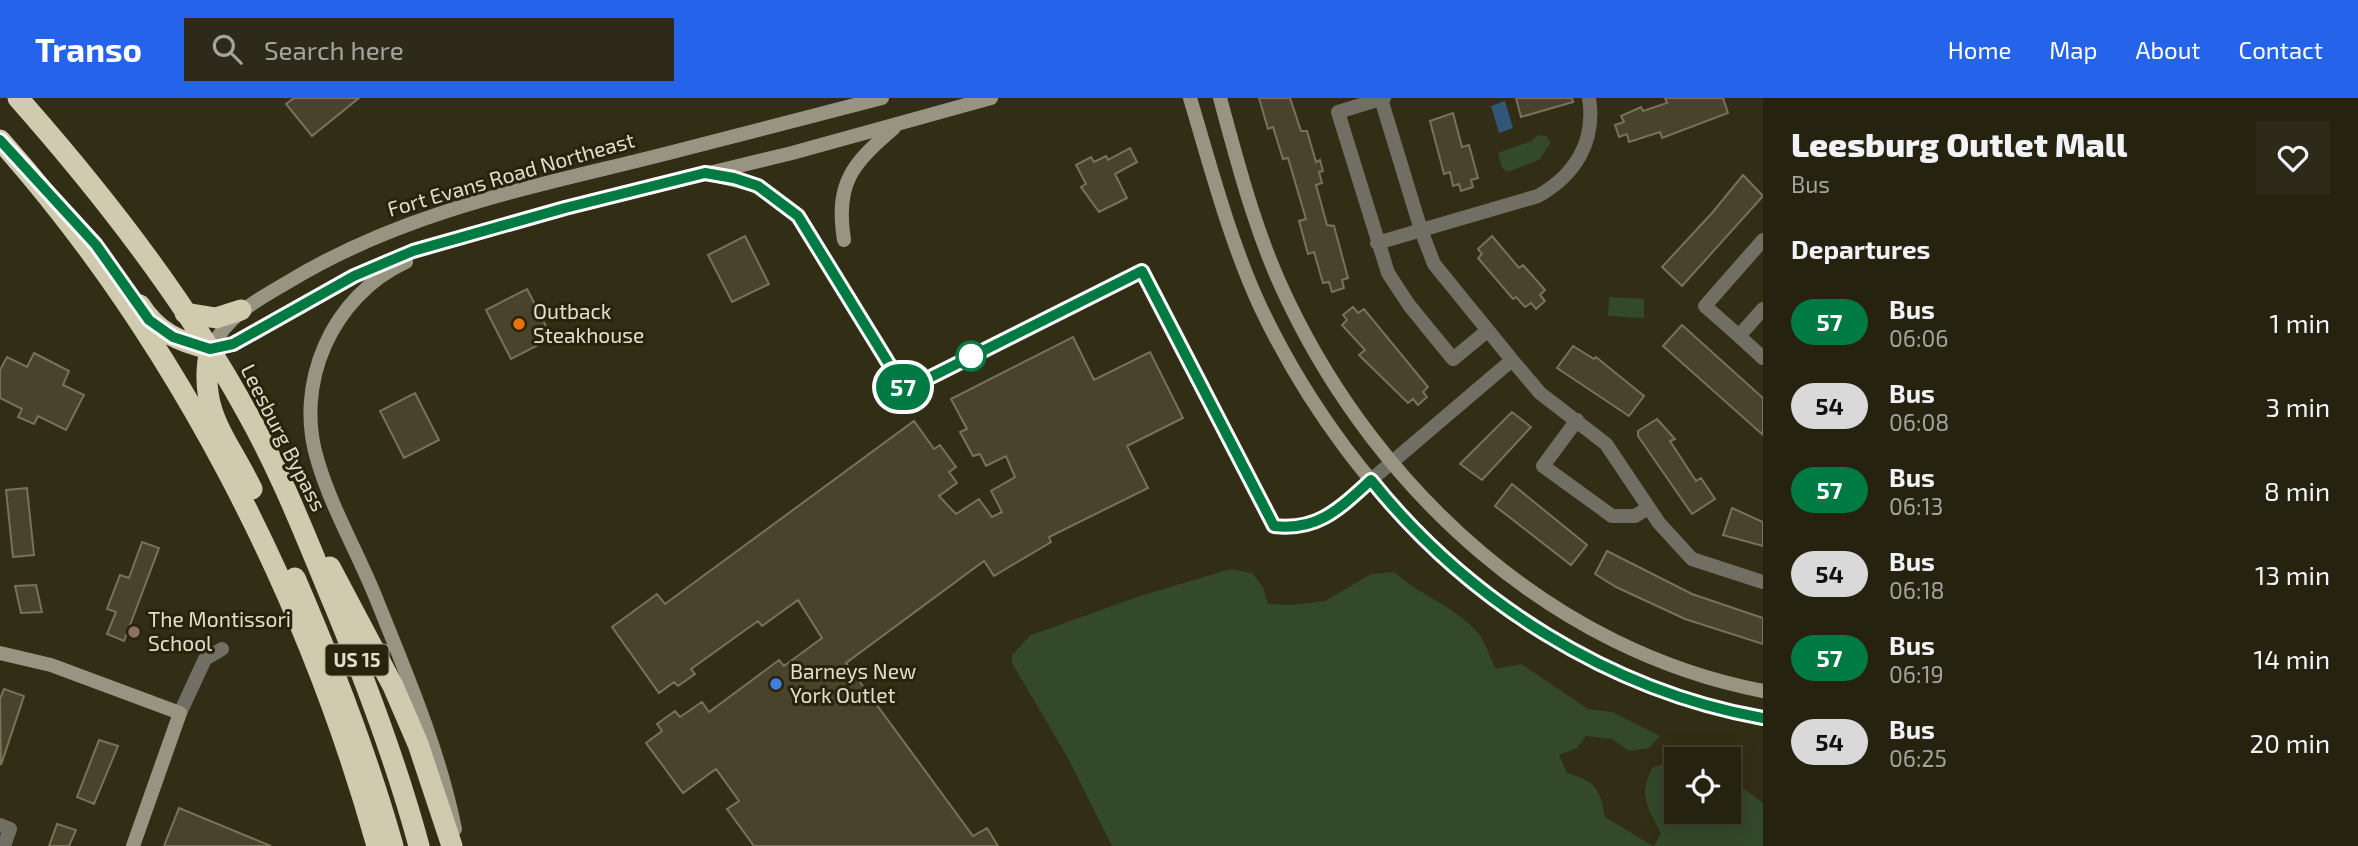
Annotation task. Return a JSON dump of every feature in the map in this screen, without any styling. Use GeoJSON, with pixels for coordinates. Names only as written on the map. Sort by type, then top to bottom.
{"type":"FeatureCollection","features":[{"type":"Feature","properties":{"kind":"highway","name":"Leesburg Bypass"},"geometry":{"type":"LineString","coordinates":[[18,98],[119,222],[210,349],[246,410],[281,480],[363,676],[392,754],[419,846]]}},
{"type":"Feature","properties":{"kind":"highway","name":"US 15"},"geometry":{"type":"LineString","coordinates":[[0,140],[124,301],[171,375],[239,496],[303,633],[349,757],[377,846]]}},
{"type":"Feature","properties":{"kind":"highway"},"geometry":{"type":"LineString","coordinates":[[21,165],[96,245],[149,320],[173,337],[210,349],[205,388],[213,418],[285,555],[326,650],[371,771],[393,846]]}},
{"type":"Feature","properties":{"kind":"highway"},"geometry":{"type":"LineString","coordinates":[[185,313],[216,318],[241,310]]}},
{"type":"Feature","properties":{"kind":"highway"},"geometry":{"type":"LineString","coordinates":[[281,480],[365,627],[393,686],[418,744],[452,846]]}},
{"type":"Feature","properties":{"kind":"main road","name":"Fort Evans Road Northeast"},"geometry":{"type":"LineString","coordinates":[[210,349],[223,326],[241,310],[327,258],[406,223],[527,188],[882,98]]}},
{"type":"Feature","properties":{"kind":"main road"},"geometry":{"type":"LineString","coordinates":[[210,349],[233,344],[387,261],[461,237],[898,125],[991,98]]}},
{"type":"Feature","properties":{"kind":"main road"},"geometry":{"type":"LineString","coordinates":[[1190,98],[1229,231],[1259,303],[1318,412],[1371,480],[1438,552],[1481,589],[1573,650],[1644,686],[1688,702],[1763,718]]}},
{"type":"Feature","properties":{"kind":"main road"},"geometry":{"type":"LineString","coordinates":[[1220,98],[1255,221],[1288,302],[1327,376],[1390,463],[1467,541],[1516,580],[1562,611],[1654,661],[1716,682],[1763,691]]}},
{"type":"Feature","properties":{"kind":"main road"},"geometry":{"type":"LineString","coordinates":[[844,240],[840,216],[846,181],[853,167],[898,125]]}},
{"type":"Feature","properties":{"kind":"main road"},"geometry":{"type":"LineString","coordinates":[[705,173],[758,186],[798,216]]}},
{"type":"Feature","properties":{"kind":"main road"},"geometry":{"type":"LineString","coordinates":[[459,846],[429,734],[375,596],[317,461],[310,410],[314,382],[329,334],[356,297],[395,267],[461,237]]}},
{"type":"Feature","properties":{"kind":"main road"},"geometry":{"type":"LineString","coordinates":[[0,653],[51,665],[180,713],[133,846]]}},
{"type":"Feature","properties":{"kind":"street"},"geometry":{"type":"LineString","coordinates":[[1487,331],[1453,359],[1395,285],[1377,243],[1338,112],[1383,98],[1421,230],[1443,278],[1540,393],[1606,444],[1648,508],[1692,559],[1763,582]]}},
{"type":"Feature","properties":{"kind":"street"},"geometry":{"type":"LineString","coordinates":[[1377,243],[1538,196],[1555,187],[1569,174],[1586,144],[1590,127],[1589,98]]}},
{"type":"Feature","properties":{"kind":"street"},"geometry":{"type":"LineString","coordinates":[[1763,240],[1705,306],[1763,358]]}},
{"type":"Feature","properties":{"kind":"street"},"geometry":{"type":"LineString","coordinates":[[1739,336],[1763,309]]}},
{"type":"Feature","properties":{"kind":"street"},"geometry":{"type":"LineString","coordinates":[[1371,480],[1512,360]]}},
{"type":"Feature","properties":{"kind":"street"},"geometry":{"type":"LineString","coordinates":[[1577,420],[1543,466],[1612,516],[1635,516],[1648,508]]}},
{"type":"Feature","properties":{"kind":"street"},"geometry":{"type":"LineString","coordinates":[[180,713],[205,659],[222,649]]}},
{"type":"Feature","properties":{"kind":"street"},"geometry":{"type":"LineString","coordinates":[[0,825],[10,829],[4,846]]}},
{"type":"Feature","properties":{"kind":"green space"},"geometry":{"type":"Polygon","coordinates":[[[1538,135],[1546,136],[1551,142],[1539,160],[1508,172],[1502,168],[1498,153],[1532,141],[1538,135]]]}},
{"type":"Feature","properties":{"kind":"green space"},"geometry":{"type":"Polygon","coordinates":[[[1609,297],[1644,299],[1644,318],[1608,316],[1609,297]]]}},
{"type":"Feature","properties":{"kind":"green space"},"geometry":{"type":"Polygon","coordinates":[[[1231,569],[1252,573],[1263,587],[1268,604],[1292,605],[1325,601],[1371,574],[1394,572],[1470,624],[1479,634],[1496,669],[1521,664],[1588,709],[1612,712],[1660,736],[1649,748],[1629,751],[1612,739],[1586,736],[1577,748],[1559,755],[1567,773],[1584,779],[1595,787],[1605,817],[1653,846],[1112,846],[1069,760],[1012,663],[1012,655],[1031,635],[1143,595],[1231,569]]]}},
{"type":"Feature","properties":{"kind":"green space"},"geometry":{"type":"Polygon","coordinates":[[[1664,764],[1664,824],[1741,824],[1741,786],[1763,803],[1763,846],[1654,846],[1661,834],[1645,794],[1653,767],[1664,764]]]}},
{"type":"Feature","properties":{"kind":"water"},"geometry":{"type":"Polygon","coordinates":[[[1505,101],[1513,128],[1499,133],[1491,106],[1505,101]]]}},
{"type":"Feature","properties":{"kind":"building"},"geometry":{"type":"Polygon","coordinates":[[[294,98],[359,98],[312,136],[286,104],[294,98]]]}},
{"type":"Feature","properties":{"kind":"building"},"geometry":{"type":"Polygon","coordinates":[[[1259,98],[1290,98],[1301,131],[1307,131],[1316,162],[1320,160],[1322,183],[1316,185],[1327,225],[1334,226],[1348,278],[1342,280],[1344,288],[1332,292],[1329,282],[1323,283],[1314,252],[1308,254],[1299,221],[1306,219],[1288,158],[1283,159],[1273,127],[1268,129],[1259,98]]]}},
{"type":"Feature","properties":{"kind":"building"},"geometry":{"type":"Polygon","coordinates":[[[1516,98],[1572,98],[1573,102],[1521,117],[1516,98]]]}},
{"type":"Feature","properties":{"kind":"building"},"geometry":{"type":"Polygon","coordinates":[[[1665,98],[1723,98],[1728,113],[1662,138],[1660,132],[1629,142],[1627,134],[1619,137],[1615,125],[1624,122],[1621,116],[1641,107],[1643,111],[1667,103],[1665,98]]]}},
{"type":"Feature","properties":{"kind":"building"},"geometry":{"type":"Polygon","coordinates":[[[1453,113],[1462,147],[1469,145],[1478,178],[1471,180],[1473,187],[1461,191],[1459,184],[1453,186],[1450,172],[1444,174],[1430,121],[1453,113]]]}},
{"type":"Feature","properties":{"kind":"building"},"geometry":{"type":"Polygon","coordinates":[[[1130,148],[1137,162],[1115,174],[1127,198],[1099,212],[1081,187],[1086,184],[1076,165],[1091,157],[1094,162],[1106,156],[1108,160],[1130,148]]]}},
{"type":"Feature","properties":{"kind":"building"},"geometry":{"type":"Polygon","coordinates":[[[1743,175],[1763,196],[1682,286],[1662,267],[1743,175]]]}},
{"type":"Feature","properties":{"kind":"building"},"geometry":{"type":"Polygon","coordinates":[[[745,236],[769,284],[732,302],[708,255],[745,236]]]}},
{"type":"Feature","properties":{"kind":"building"},"geometry":{"type":"Polygon","coordinates":[[[1492,236],[1519,268],[1523,265],[1545,290],[1540,295],[1545,301],[1536,309],[1531,303],[1525,307],[1516,297],[1513,299],[1478,258],[1482,254],[1478,249],[1492,236]]]}},
{"type":"Feature","properties":{"kind":"building","name":"Outback Steakhouse"},"geometry":{"type":"Polygon","coordinates":[[[527,289],[552,338],[511,359],[486,310],[527,289]]]}},
{"type":"Feature","properties":{"kind":"building"},"geometry":{"type":"Polygon","coordinates":[[[1353,307],[1358,313],[1364,309],[1428,387],[1423,392],[1427,397],[1418,405],[1413,399],[1408,403],[1359,355],[1365,350],[1342,325],[1347,320],[1343,315],[1353,307]]]}},
{"type":"Feature","properties":{"kind":"building"},"geometry":{"type":"Polygon","coordinates":[[[1682,325],[1763,398],[1763,435],[1663,346],[1682,325]]]}},
{"type":"Feature","properties":{"kind":"building"},"geometry":{"type":"Polygon","coordinates":[[[1073,337],[1094,380],[1150,352],[1183,418],[1127,446],[1148,488],[1049,537],[1051,542],[994,576],[984,561],[846,663],[973,836],[987,828],[998,846],[754,846],[727,809],[739,801],[716,769],[683,793],[646,743],[662,731],[657,724],[675,711],[680,717],[702,702],[709,712],[779,660],[784,666],[822,638],[798,600],[762,626],[758,621],[691,669],[695,674],[678,686],[674,682],[659,693],[612,627],[657,594],[665,604],[914,421],[934,449],[940,445],[956,467],[949,472],[957,483],[939,496],[956,514],[979,499],[992,517],[1002,512],[991,491],[1015,477],[1006,456],[986,466],[980,454],[973,456],[960,432],[967,429],[951,399],[1073,337]]]}},
{"type":"Feature","properties":{"kind":"building"},"geometry":{"type":"Polygon","coordinates":[[[1573,346],[1594,359],[1596,357],[1644,396],[1629,416],[1557,368],[1573,346]]]}},
{"type":"Feature","properties":{"kind":"building"},"geometry":{"type":"Polygon","coordinates":[[[34,353],[69,371],[63,385],[84,395],[66,430],[38,416],[34,424],[18,417],[22,409],[0,398],[0,370],[7,357],[27,367],[34,353]]]}},
{"type":"Feature","properties":{"kind":"building"},"geometry":{"type":"Polygon","coordinates":[[[415,393],[439,440],[404,458],[380,411],[415,393]]]}},
{"type":"Feature","properties":{"kind":"building"},"geometry":{"type":"Polygon","coordinates":[[[1512,412],[1531,427],[1482,480],[1460,464],[1512,412]]]}},
{"type":"Feature","properties":{"kind":"building"},"geometry":{"type":"Polygon","coordinates":[[[1657,419],[1675,439],[1670,441],[1696,481],[1701,478],[1715,499],[1692,514],[1638,436],[1638,431],[1657,419]]]}},
{"type":"Feature","properties":{"kind":"building"},"geometry":{"type":"Polygon","coordinates":[[[1512,484],[1587,545],[1571,565],[1495,506],[1512,484]]]}},
{"type":"Feature","properties":{"kind":"building"},"geometry":{"type":"Polygon","coordinates":[[[27,488],[34,555],[13,557],[6,490],[27,488]]]}},
{"type":"Feature","properties":{"kind":"building"},"geometry":{"type":"Polygon","coordinates":[[[1732,508],[1763,522],[1763,546],[1723,535],[1732,508]]]}},
{"type":"Feature","properties":{"kind":"building"},"geometry":{"type":"Polygon","coordinates":[[[142,542],[159,548],[124,641],[107,634],[116,612],[107,609],[120,575],[129,578],[142,542]]]}},
{"type":"Feature","properties":{"kind":"building"},"geometry":{"type":"Polygon","coordinates":[[[1607,551],[1692,594],[1763,618],[1763,644],[1685,619],[1616,587],[1595,574],[1607,551]]]}},
{"type":"Feature","properties":{"kind":"building"},"geometry":{"type":"Polygon","coordinates":[[[36,585],[42,612],[21,613],[15,586],[36,585]]]}},
{"type":"Feature","properties":{"kind":"building"},"geometry":{"type":"Polygon","coordinates":[[[4,689],[24,696],[1,765],[0,699],[4,689]]]}},
{"type":"Feature","properties":{"kind":"building"},"geometry":{"type":"Polygon","coordinates":[[[99,740],[118,746],[94,804],[77,797],[99,740]]]}},
{"type":"Feature","properties":{"kind":"building"},"geometry":{"type":"Polygon","coordinates":[[[179,808],[271,846],[164,846],[179,808]]]}},
{"type":"Feature","properties":{"kind":"building"},"geometry":{"type":"Polygon","coordinates":[[[57,824],[76,830],[69,846],[49,846],[57,824]]]}},
{"type":"Feature","properties":{"kind":"bus line","name":"57"},"geometry":{"type":"LineString","coordinates":[[0,140],[96,245],[129,288],[149,320],[173,337],[190,345],[210,349],[233,344],[354,276],[413,251],[565,208],[705,173],[758,186],[798,216],[905,390],[1142,271],[1274,526],[1298,529],[1327,516],[1371,480],[1438,552],[1481,589],[1573,650],[1644,686],[1688,702],[1763,718]]}},
{"type":"Feature","properties":{"kind":"place","name":"Outback Steakhouse"},"geometry":{"type":"Point","coordinates":[519,324]}},
{"type":"Feature","properties":{"kind":"place","name":"The Montissori School"},"geometry":{"type":"Point","coordinates":[134,632]}},
{"type":"Feature","properties":{"kind":"place","name":"Barneys New York Outlet"},"geometry":{"type":"Point","coordinates":[776,684]}}]}
